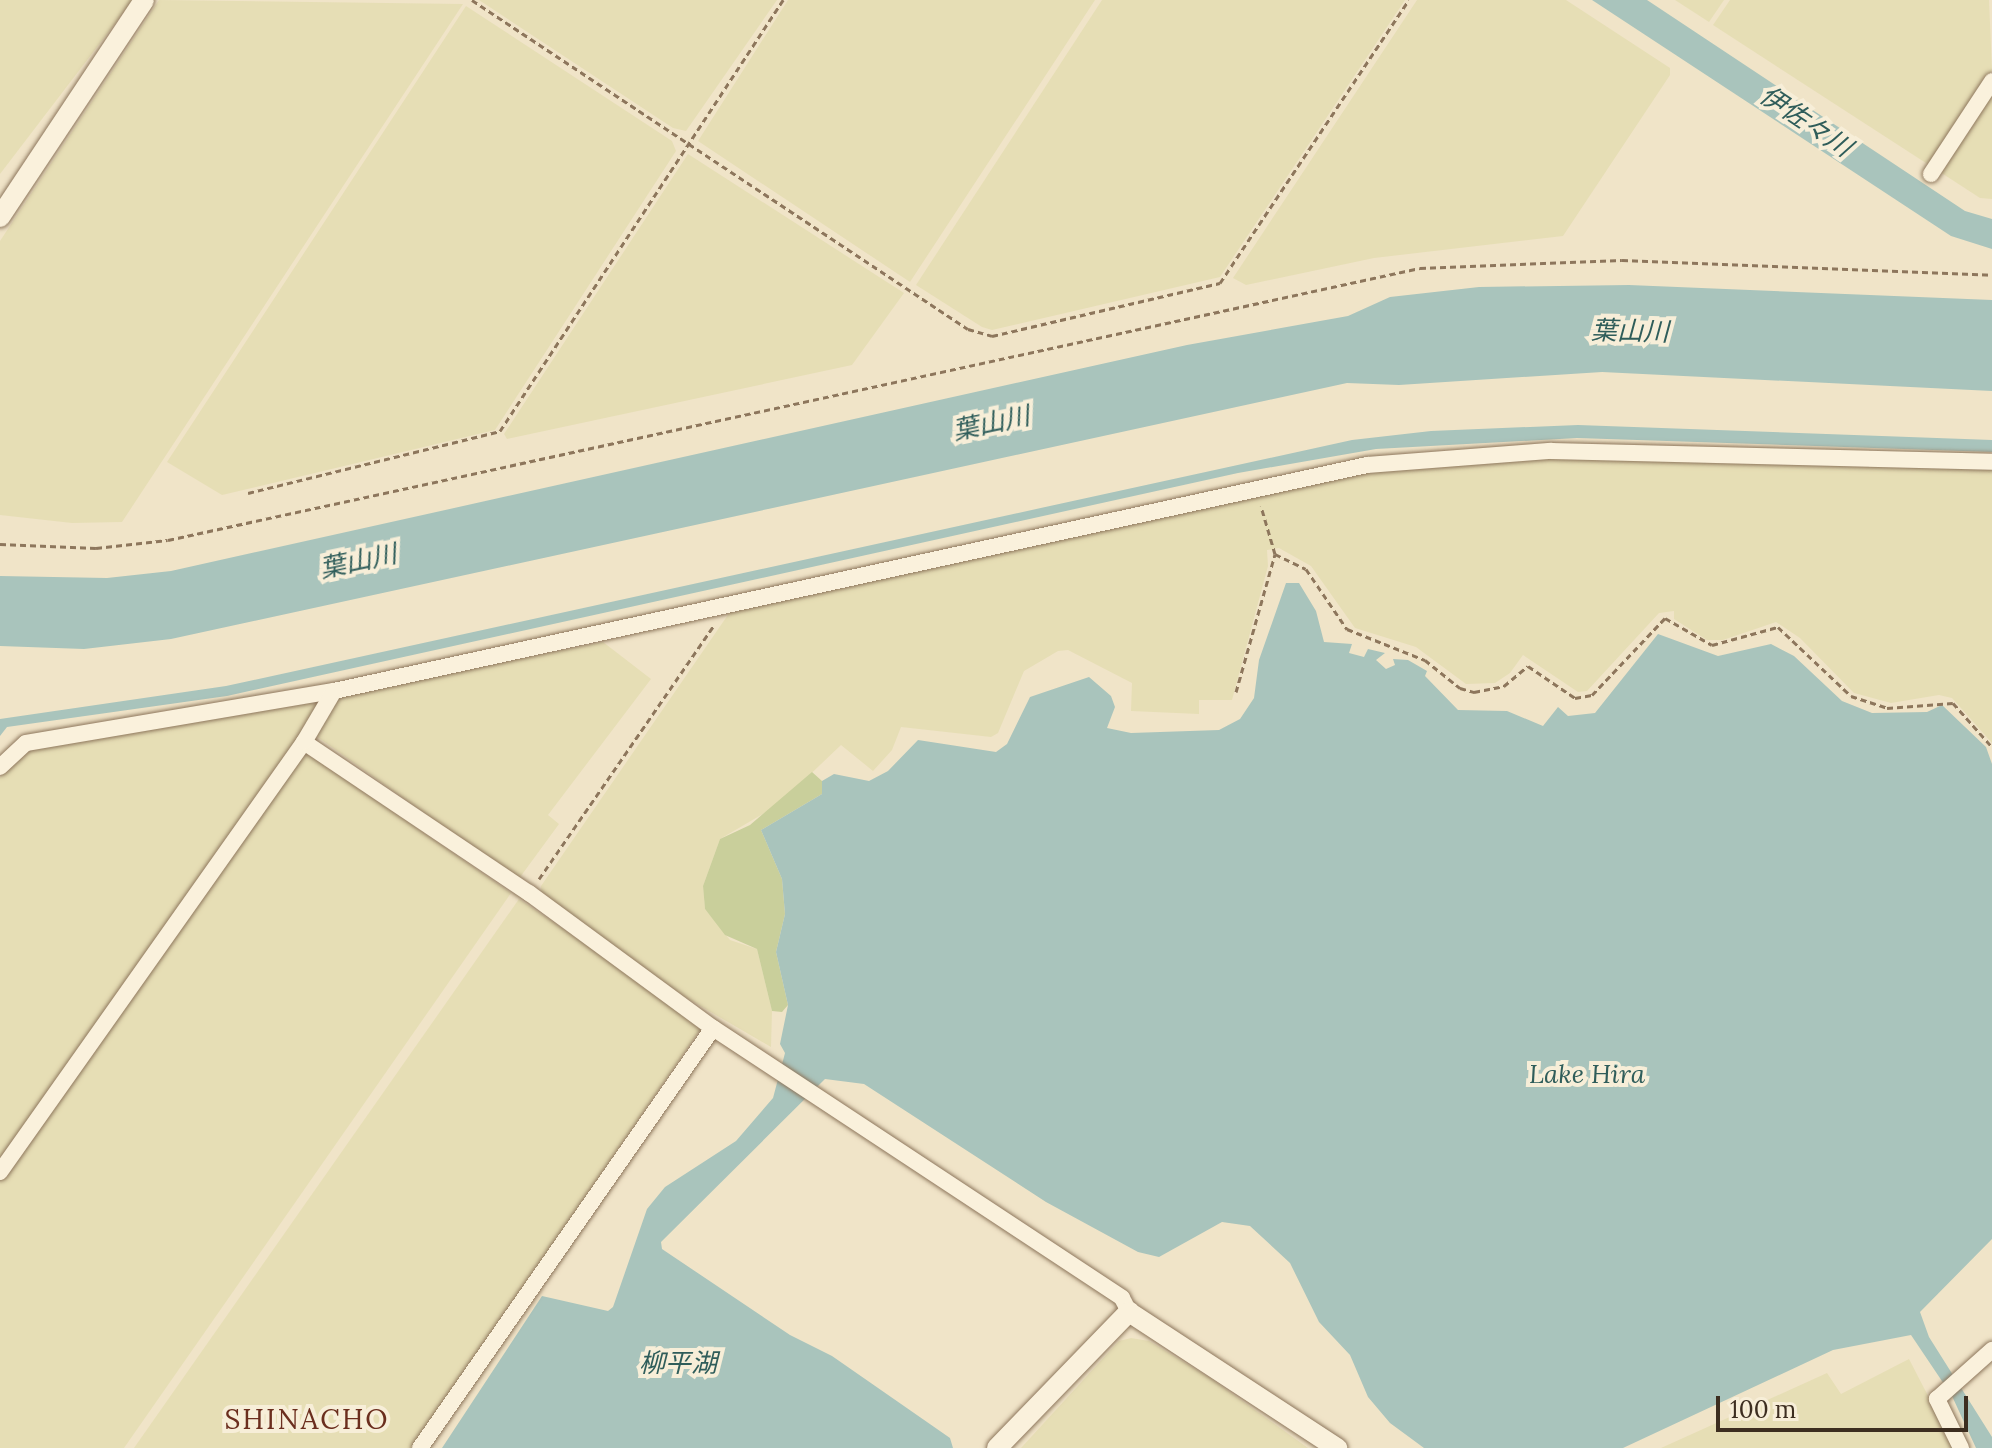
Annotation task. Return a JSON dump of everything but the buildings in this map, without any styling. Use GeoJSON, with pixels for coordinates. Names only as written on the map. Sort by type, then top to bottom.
{"type":"FeatureCollection","features":[{"type":"Feature","properties":{"kind":"street"},"geometry":{"type":"LineString","coordinates":[[0,217],[144,0]]}},
{"type":"Feature","properties":{"kind":"street"},"geometry":{"type":"LineString","coordinates":[[1931,174],[1992,81]]}},
{"type":"Feature","properties":{"kind":"street"},"geometry":{"type":"LineString","coordinates":[[0,767],[26,743],[334,691],[1367,465],[1551,451],[1992,462]]}},
{"type":"Feature","properties":{"kind":"street"},"geometry":{"type":"LineString","coordinates":[[0,1172],[304,742],[334,691]]}},
{"type":"Feature","properties":{"kind":"street"},"geometry":{"type":"LineString","coordinates":[[304,742],[529,893],[713,1028],[768,1060],[1122,1298],[1129,1312],[1337,1448]]}},
{"type":"Feature","properties":{"kind":"street"},"geometry":{"type":"LineString","coordinates":[[420,1448],[713,1028]]}},
{"type":"Feature","properties":{"kind":"street"},"geometry":{"type":"LineString","coordinates":[[997,1448],[1129,1312]]}},
{"type":"Feature","properties":{"kind":"street"},"geometry":{"type":"LineString","coordinates":[[1961,1448],[1937,1399],[1945,1388],[1992,1350]]}},
{"type":"Feature","properties":{"kind":"path"},"geometry":{"type":"LineString","coordinates":[[472,0],[968,329],[992,336],[1220,283],[1409,0]]}},
{"type":"Feature","properties":{"kind":"path"},"geometry":{"type":"LineString","coordinates":[[248,493],[494,436],[783,0]]}},
{"type":"Feature","properties":{"kind":"path"},"geometry":{"type":"LineString","coordinates":[[0,544],[96,548],[168,540],[1420,268],[1508,260],[1622,260],[1992,275]]}},
{"type":"Feature","properties":{"kind":"path"},"geometry":{"type":"LineString","coordinates":[[1236,692],[1275,554],[1256,487]]}},
{"type":"Feature","properties":{"kind":"path"},"geometry":{"type":"LineString","coordinates":[[1275,554],[1306,569],[1347,629],[1425,660],[1460,688],[1474,692],[1504,686],[1528,666],[1582,699],[1592,695],[1665,618],[1712,645],[1778,627],[1851,696],[1887,708],[1953,703],[1992,747]]}},
{"type":"Feature","properties":{"kind":"path"},"geometry":{"type":"LineString","coordinates":[[529,893],[730,602]]}},
{"type":"Feature","properties":{"kind":"shaded area"},"geometry":{"type":"Polygon","coordinates":[[[0,0],[133,0],[0,174],[0,0]]]}},
{"type":"Feature","properties":{"kind":"shaded area"},"geometry":{"type":"Polygon","coordinates":[[[159,0],[463,4],[122,522],[72,523],[0,515],[0,241],[159,0]]]}},
{"type":"Feature","properties":{"kind":"shaded area"},"geometry":{"type":"Polygon","coordinates":[[[479,0],[777,0],[686,131],[673,128],[479,0]]]}},
{"type":"Feature","properties":{"kind":"shaded area"},"geometry":{"type":"Polygon","coordinates":[[[788,0],[1095,0],[910,282],[698,141],[788,0]]]}},
{"type":"Feature","properties":{"kind":"shaded area"},"geometry":{"type":"Polygon","coordinates":[[[1102,0],[1405,0],[1220,277],[992,330],[982,327],[916,285],[1102,0]]]}},
{"type":"Feature","properties":{"kind":"shaded area"},"geometry":{"type":"Polygon","coordinates":[[[1417,0],[1566,0],[1670,68],[1670,75],[1563,236],[1374,258],[1246,285],[1233,278],[1417,0]]]}},
{"type":"Feature","properties":{"kind":"shaded area"},"geometry":{"type":"Polygon","coordinates":[[[1675,0],[1724,0],[1709,22],[1675,0]]]}},
{"type":"Feature","properties":{"kind":"shaded area"},"geometry":{"type":"Polygon","coordinates":[[[1730,0],[1989,0],[1992,70],[1929,165],[1713,25],[1730,0]]]}},
{"type":"Feature","properties":{"kind":"shaded area"},"geometry":{"type":"Polygon","coordinates":[[[466,6],[672,141],[676,151],[495,430],[222,495],[167,462],[466,6]]]}},
{"type":"Feature","properties":{"kind":"shaded area"},"geometry":{"type":"Polygon","coordinates":[[[1992,91],[1992,199],[1980,198],[1940,172],[1992,91]]]}},
{"type":"Feature","properties":{"kind":"shaded area"},"geometry":{"type":"Polygon","coordinates":[[[688,154],[904,293],[852,365],[507,439],[504,434],[688,154]]]}},
{"type":"Feature","properties":{"kind":"shaded area"},"geometry":{"type":"Polygon","coordinates":[[[1539,456],[1992,470],[1992,743],[1952,698],[1939,695],[1891,703],[1854,693],[1800,638],[1776,622],[1723,640],[1707,640],[1674,619],[1674,611],[1659,613],[1587,691],[1578,692],[1523,655],[1510,673],[1495,683],[1466,684],[1416,647],[1355,628],[1311,566],[1279,548],[1267,550],[1268,566],[1232,700],[1199,700],[1199,714],[1131,711],[1132,683],[1068,650],[1058,651],[1024,671],[998,733],[991,737],[901,727],[892,750],[873,771],[841,745],[778,805],[720,839],[703,886],[705,909],[730,940],[757,949],[772,1011],[771,1047],[685,997],[542,897],[541,886],[732,609],[1280,485],[1421,462],[1539,456]]]}},
{"type":"Feature","properties":{"kind":"shaded area"},"geometry":{"type":"Polygon","coordinates":[[[603,642],[651,679],[548,815],[559,824],[518,880],[312,733],[342,694],[603,642]]]}},
{"type":"Feature","properties":{"kind":"shaded area"},"geometry":{"type":"Polygon","coordinates":[[[323,697],[0,1163],[0,777],[20,753],[48,744],[323,697]]]}},
{"type":"Feature","properties":{"kind":"shaded area"},"geometry":{"type":"Polygon","coordinates":[[[302,749],[511,893],[124,1448],[0,1448],[0,1180],[302,749]]]}},
{"type":"Feature","properties":{"kind":"shaded area"},"geometry":{"type":"Polygon","coordinates":[[[519,899],[704,1024],[413,1448],[134,1448],[519,899]]]}},
{"type":"Feature","properties":{"kind":"shaded area"},"geometry":{"type":"Polygon","coordinates":[[[1131,1338],[1149,1341],[1210,1378],[1308,1448],[1021,1448],[1119,1341],[1131,1338]]]}},
{"type":"Feature","properties":{"kind":"shaded area"},"geometry":{"type":"Polygon","coordinates":[[[1909,1359],[1955,1448],[1661,1448],[1827,1373],[1841,1394],[1909,1359]]]}},
{"type":"Feature","properties":{"kind":"green space"},"geometry":{"type":"Polygon","coordinates":[[[812,772],[822,781],[822,794],[761,830],[782,879],[785,914],[776,952],[788,1005],[782,1012],[772,1011],[757,949],[725,935],[705,909],[703,886],[720,839],[750,825],[812,772]]]}},
{"type":"Feature","properties":{"kind":"water","name":"伊佐々川"},"geometry":{"type":"Polygon","coordinates":[[[1592,0],[1647,0],[1965,211],[1992,219],[1992,249],[1951,236],[1592,0]]]}},
{"type":"Feature","properties":{"kind":"water","name":"葉山川"},"geometry":{"type":"Polygon","coordinates":[[[1629,285],[1992,300],[1992,391],[1602,372],[1399,385],[1347,383],[171,639],[84,649],[0,646],[0,576],[107,578],[171,571],[1187,345],[1348,316],[1390,297],[1479,287],[1629,285]]]}},
{"type":"Feature","properties":{"kind":"water"},"geometry":{"type":"Polygon","coordinates":[[[1578,425],[1992,440],[1992,452],[1577,438],[1376,449],[1238,473],[227,696],[7,727],[0,736],[0,719],[226,686],[1352,440],[1431,431],[1578,425]]]}},
{"type":"Feature","properties":{"kind":"water","name":"Lake Hira"},"geometry":{"type":"Polygon","coordinates":[[[1286,583],[1299,583],[1316,611],[1324,642],[1352,644],[1349,653],[1364,657],[1368,649],[1385,653],[1376,660],[1386,669],[1395,665],[1393,659],[1408,660],[1427,671],[1425,676],[1458,710],[1507,711],[1543,726],[1558,707],[1568,716],[1595,713],[1658,634],[1718,656],[1771,644],[1794,656],[1842,701],[1872,713],[1927,712],[1942,705],[1986,747],[1992,764],[1992,1239],[1920,1312],[1929,1337],[1992,1437],[1992,1448],[1976,1448],[1952,1396],[1911,1335],[1833,1350],[1623,1448],[1424,1448],[1390,1423],[1368,1397],[1350,1355],[1319,1322],[1290,1263],[1250,1226],[1222,1222],[1159,1257],[1138,1252],[1046,1202],[864,1084],[825,1079],[661,1242],[662,1249],[790,1335],[832,1356],[950,1438],[953,1448],[442,1448],[542,1296],[608,1311],[613,1307],[647,1209],[665,1187],[736,1141],[773,1098],[785,1053],[780,1044],[788,1005],[776,952],[785,914],[782,879],[761,830],[822,794],[822,781],[834,774],[869,781],[888,771],[918,740],[996,752],[1007,744],[1030,697],[1089,677],[1111,696],[1115,707],[1107,728],[1131,733],[1219,730],[1240,719],[1254,698],[1259,660],[1286,583]]]}},
{"type":"Feature","properties":{"kind":"district","name":"SHINACHO"},"geometry":{"type":"Point","coordinates":[307,1419]}},
{"type":"Feature","properties":{"kind":"water label","name":"柳平湖"},"geometry":{"type":"Point","coordinates":[678,1363]}}]}
